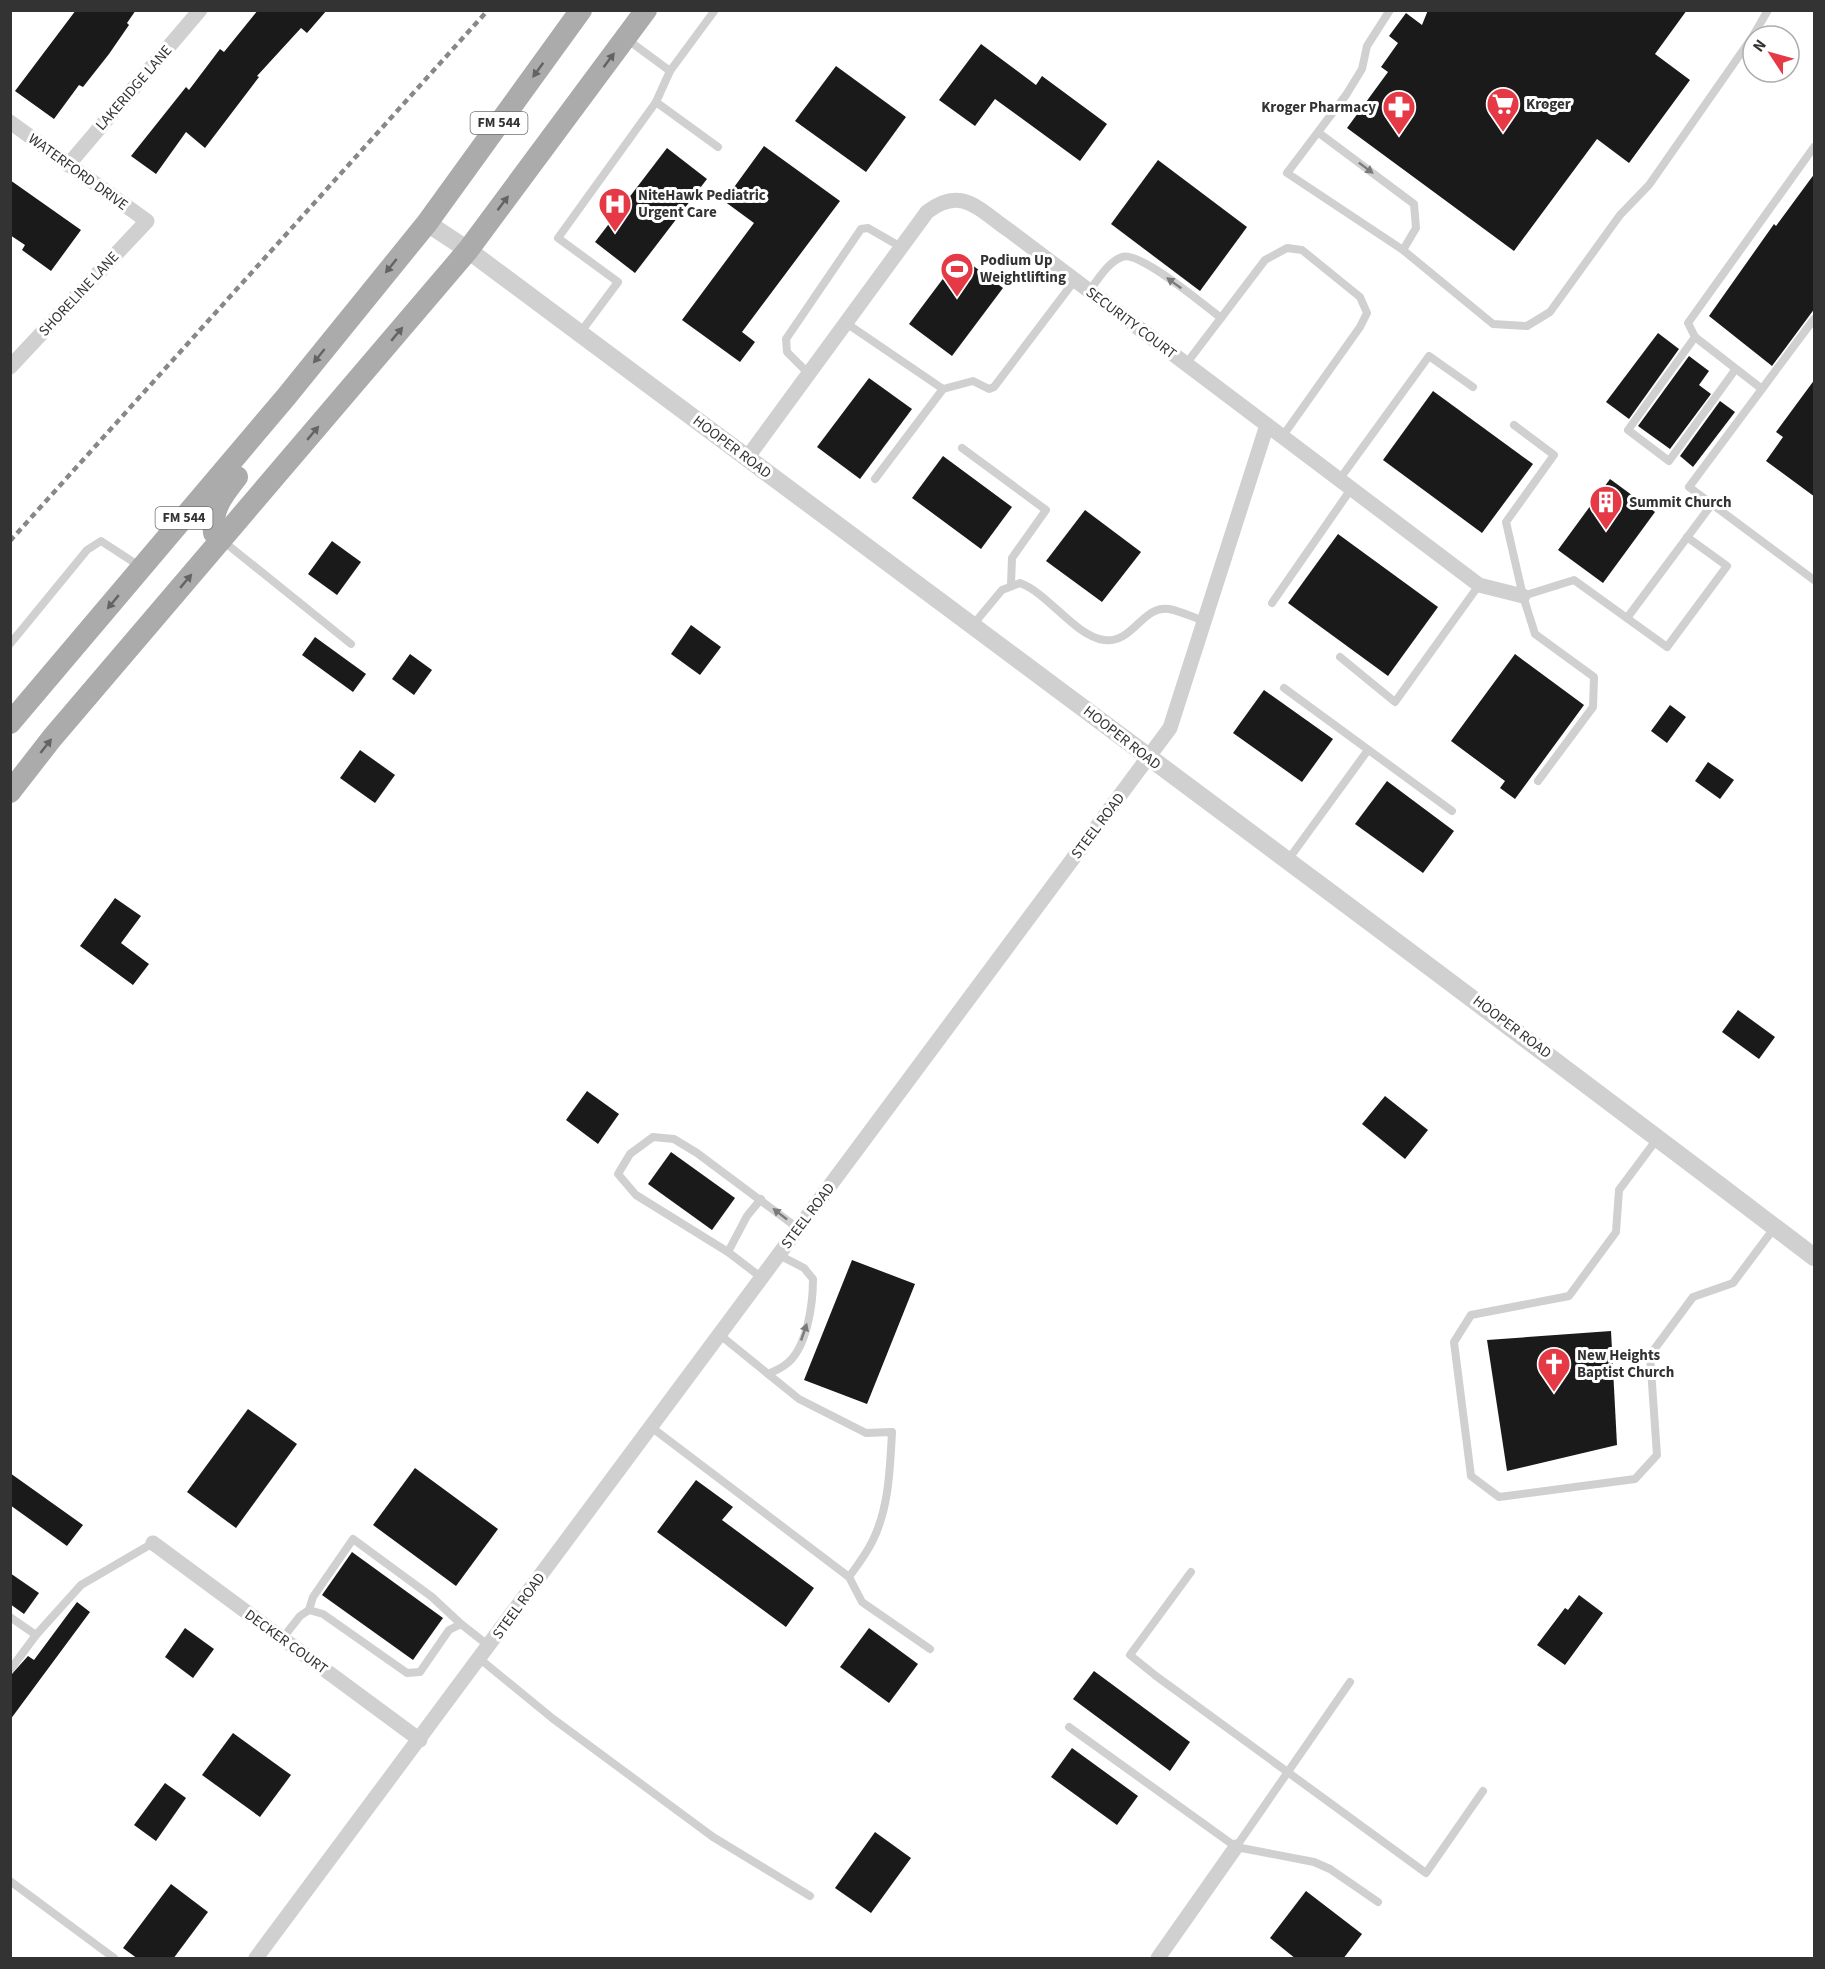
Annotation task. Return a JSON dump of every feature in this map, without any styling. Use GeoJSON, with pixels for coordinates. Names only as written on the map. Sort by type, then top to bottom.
{"type":"FeatureCollection","features":[{"type":"Feature","properties":{"kind":"main road","name":"FM 544"},"geometry":{"type":"LineString","coordinates":[[10,723],[285,397],[427,223],[581,10]]}},
{"type":"Feature","properties":{"kind":"main road","name":"FM 544"},"geometry":{"type":"LineString","coordinates":[[10,792],[52,738],[468,250],[646,10]]}},
{"type":"Feature","properties":{"kind":"main road"},"geometry":{"type":"LineString","coordinates":[[222,540],[214,533],[212,523],[220,499],[270,435],[285,397]]}},
{"type":"Feature","properties":{"kind":"street","name":"LAKERIDGE LANE"},"geometry":{"type":"LineString","coordinates":[[68,165],[200,10]]}},
{"type":"Feature","properties":{"kind":"street","name":"WATERFORD DRIVE"},"geometry":{"type":"LineString","coordinates":[[10,122],[147,221]]}},
{"type":"Feature","properties":{"kind":"street","name":"SECURITY COURT"},"geometry":{"type":"LineString","coordinates":[[747,458],[927,212],[941,201],[955,198],[971,204],[1075,280],[1479,585],[1523,596]]}},
{"type":"Feature","properties":{"kind":"street","name":"SHORELINE LANE"},"geometry":{"type":"LineString","coordinates":[[10,368],[147,221]]}},
{"type":"Feature","properties":{"kind":"street","name":"HOOPER ROAD"},"geometry":{"type":"LineString","coordinates":[[427,223],[468,250],[580,333],[1815,1257]]}},
{"type":"Feature","properties":{"kind":"street","name":"STEEL ROAD"},"geometry":{"type":"LineString","coordinates":[[256,1959],[1170,728],[1206,622],[1267,425]]}},
{"type":"Feature","properties":{"kind":"street","name":"DECKER COURT"},"geometry":{"type":"LineString","coordinates":[[153,1543],[420,1740]]}},
{"type":"Feature","properties":{"kind":"street"},"geometry":{"type":"LineString","coordinates":[[1158,1959],[1236,1847]]}},
{"type":"Feature","properties":{"kind":"lane"},"geometry":{"type":"LineString","coordinates":[[580,333],[618,282],[558,238],[657,102],[670,71],[715,10]]}},
{"type":"Feature","properties":{"kind":"lane"},"geometry":{"type":"LineString","coordinates":[[1390,10],[1367,46],[1362,69],[1319,133],[1287,173],[1403,250],[1493,324],[1527,326],[1550,312],[1620,215],[1649,185],[1741,53]]}},
{"type":"Feature","properties":{"kind":"lane"},"geometry":{"type":"LineString","coordinates":[[1762,24],[1768,15],[1768,10]]}},
{"type":"Feature","properties":{"kind":"lane"},"geometry":{"type":"LineString","coordinates":[[626,38],[670,71]]}},
{"type":"Feature","properties":{"kind":"lane"},"geometry":{"type":"LineString","coordinates":[[657,102],[718,147]]}},
{"type":"Feature","properties":{"kind":"lane"},"geometry":{"type":"LineString","coordinates":[[1319,133],[1414,204],[1416,228],[1403,250]]}},
{"type":"Feature","properties":{"kind":"lane"},"geometry":{"type":"LineString","coordinates":[[1762,389],[1695,337],[1688,323],[1815,147]]}},
{"type":"Feature","properties":{"kind":"lane"},"geometry":{"type":"LineString","coordinates":[[809,374],[787,352],[786,339],[861,229],[868,228],[902,247]]}},
{"type":"Feature","properties":{"kind":"lane"},"geometry":{"type":"LineString","coordinates":[[1186,364],[1265,260],[1287,248],[1302,250],[1360,297],[1367,313],[1360,327],[1282,437]]}},
{"type":"Feature","properties":{"kind":"lane"},"geometry":{"type":"LineString","coordinates":[[1089,291],[1112,264],[1123,256],[1130,256],[1147,263],[1221,318]]}},
{"type":"Feature","properties":{"kind":"lane"},"geometry":{"type":"LineString","coordinates":[[875,479],[942,389],[973,381],[989,389],[994,387],[1075,280]]}},
{"type":"Feature","properties":{"kind":"lane"},"geometry":{"type":"LineString","coordinates":[[1815,319],[1689,487],[1815,580]]}},
{"type":"Feature","properties":{"kind":"lane"},"geometry":{"type":"LineString","coordinates":[[846,323],[942,389]]}},
{"type":"Feature","properties":{"kind":"lane"},"geometry":{"type":"LineString","coordinates":[[1695,337],[1628,430],[1669,461],[1735,370]]}},
{"type":"Feature","properties":{"kind":"lane"},"geometry":{"type":"LineString","coordinates":[[1272,603],[1345,484],[1429,356],[1473,387]]}},
{"type":"Feature","properties":{"kind":"lane"},"geometry":{"type":"LineString","coordinates":[[1514,425],[1554,455],[1506,522],[1534,634],[1594,677],[1593,707],[1538,781]]}},
{"type":"Feature","properties":{"kind":"lane"},"geometry":{"type":"LineString","coordinates":[[962,448],[1046,510],[1012,558],[1011,584]]}},
{"type":"Feature","properties":{"kind":"lane"},"geometry":{"type":"LineString","coordinates":[[1627,618],[1712,504]]}},
{"type":"Feature","properties":{"kind":"lane"},"geometry":{"type":"LineString","coordinates":[[1523,596],[1574,580],[1667,647],[1727,566],[1687,537]]}},
{"type":"Feature","properties":{"kind":"lane"},"geometry":{"type":"LineString","coordinates":[[222,540],[351,644]]}},
{"type":"Feature","properties":{"kind":"lane"},"geometry":{"type":"LineString","coordinates":[[10,644],[87,550],[100,541],[142,568]]}},
{"type":"Feature","properties":{"kind":"lane"},"geometry":{"type":"LineString","coordinates":[[972,626],[992,600],[1011,584],[1020,583],[1026,585],[1087,632],[1103,640],[1123,637],[1155,611],[1168,609],[1206,622]]}},
{"type":"Feature","properties":{"kind":"lane"},"geometry":{"type":"LineString","coordinates":[[1340,657],[1395,702],[1479,585]]}},
{"type":"Feature","properties":{"kind":"lane"},"geometry":{"type":"LineString","coordinates":[[1284,688],[1452,811]]}},
{"type":"Feature","properties":{"kind":"lane"},"geometry":{"type":"LineString","coordinates":[[1287,860],[1368,750]]}},
{"type":"Feature","properties":{"kind":"lane"},"geometry":{"type":"LineString","coordinates":[[762,1278],[728,1251],[636,1195],[618,1174],[630,1154],[654,1137],[674,1139],[761,1199],[799,1229]]}},
{"type":"Feature","properties":{"kind":"lane"},"geometry":{"type":"LineString","coordinates":[[1658,1138],[1619,1190],[1616,1232],[1569,1296],[1471,1315],[1454,1342],[1471,1476],[1499,1497],[1635,1479],[1658,1455],[1650,1355],[1693,1297],[1733,1283],[1775,1227]]}},
{"type":"Feature","properties":{"kind":"lane"},"geometry":{"type":"LineString","coordinates":[[728,1251],[747,1216],[761,1199]]}},
{"type":"Feature","properties":{"kind":"lane"},"geometry":{"type":"LineString","coordinates":[[768,1374],[788,1364],[804,1336],[813,1303],[813,1280],[804,1268],[779,1256]]}},
{"type":"Feature","properties":{"kind":"lane"},"geometry":{"type":"LineString","coordinates":[[720,1335],[799,1399],[844,1424],[866,1433],[892,1432],[891,1466],[884,1506],[873,1541],[849,1577]]}},
{"type":"Feature","properties":{"kind":"lane"},"geometry":{"type":"LineString","coordinates":[[651,1427],[849,1577],[862,1602],[930,1649]]}},
{"type":"Feature","properties":{"kind":"lane"},"geometry":{"type":"LineString","coordinates":[[282,1639],[300,1616],[309,1610],[312,1597],[353,1539],[432,1597],[461,1624],[484,1653],[552,1718],[713,1837],[810,1896]]}},
{"type":"Feature","properties":{"kind":"lane"},"geometry":{"type":"LineString","coordinates":[[10,1670],[36,1635],[81,1585],[153,1543]]}},
{"type":"Feature","properties":{"kind":"lane"},"geometry":{"type":"LineString","coordinates":[[1191,1572],[1130,1655],[1287,1773],[1426,1873],[1483,1791]]}},
{"type":"Feature","properties":{"kind":"lane"},"geometry":{"type":"LineString","coordinates":[[309,1610],[323,1614],[407,1673],[420,1672],[449,1630],[461,1624]]}},
{"type":"Feature","properties":{"kind":"lane"},"geometry":{"type":"LineString","coordinates":[[10,1617],[36,1635]]}},
{"type":"Feature","properties":{"kind":"lane"},"geometry":{"type":"LineString","coordinates":[[1236,1847],[1350,1682]]}},
{"type":"Feature","properties":{"kind":"lane"},"geometry":{"type":"LineString","coordinates":[[1070,1726],[1236,1847],[1314,1862],[1330,1869],[1378,1902]]}},
{"type":"Feature","properties":{"kind":"lane"},"geometry":{"type":"LineString","coordinates":[[10,1881],[114,1959]]}},
{"type":"Feature","properties":{"kind":"building"},"geometry":{"type":"Polygon","coordinates":[[[76,10],[136,10],[127,23],[129,25],[109,54],[83,87],[79,85],[54,119],[15,91],[76,10]]]}},
{"type":"Feature","properties":{"kind":"building"},"geometry":{"type":"Polygon","coordinates":[[[258,10],[327,10],[307,33],[301,28],[257,76],[259,77],[205,148],[186,132],[156,174],[131,156],[186,87],[189,90],[220,49],[224,52],[258,10]]]}},
{"type":"Feature","properties":{"kind":"building","name":"Kroger"},"geometry":{"type":"Polygon","coordinates":[[[1428,10],[1687,10],[1655,54],[1690,80],[1629,163],[1597,139],[1514,251],[1347,128],[1388,72],[1381,67],[1398,43],[1389,36],[1406,13],[1422,25],[1428,10]]]}},
{"type":"Feature","properties":{"kind":"building"},"geometry":{"type":"Polygon","coordinates":[[[981,44],[1036,85],[1042,76],[1107,124],[1080,161],[995,99],[975,126],[939,100],[981,44]]]}},
{"type":"Feature","properties":{"kind":"building"},"geometry":{"type":"Polygon","coordinates":[[[836,66],[906,117],[866,172],[795,121],[836,66]]]}},
{"type":"Feature","properties":{"kind":"building"},"geometry":{"type":"Polygon","coordinates":[[[764,146],[840,201],[742,332],[755,342],[740,362],[682,320],[754,223],[724,201],[764,146]]]}},
{"type":"Feature","properties":{"kind":"building"},"geometry":{"type":"Polygon","coordinates":[[[667,148],[707,179],[635,273],[595,242],[667,148]]]}},
{"type":"Feature","properties":{"kind":"building"},"geometry":{"type":"Polygon","coordinates":[[[1158,160],[1247,227],[1200,291],[1111,224],[1158,160]]]}},
{"type":"Feature","properties":{"kind":"building"},"geometry":{"type":"Polygon","coordinates":[[[1815,173],[1815,308],[1772,366],[1709,316],[1774,224],[1776,226],[1815,173]]]}},
{"type":"Feature","properties":{"kind":"building"},"geometry":{"type":"Polygon","coordinates":[[[10,180],[81,230],[51,271],[22,250],[25,245],[10,235],[10,180]]]}},
{"type":"Feature","properties":{"kind":"building"},"geometry":{"type":"Polygon","coordinates":[[[960,256],[1003,288],[952,356],[909,324],[960,256]]]}},
{"type":"Feature","properties":{"kind":"building"},"geometry":{"type":"Polygon","coordinates":[[[1658,333],[1679,349],[1629,419],[1606,402],[1658,333]]]}},
{"type":"Feature","properties":{"kind":"building"},"geometry":{"type":"Polygon","coordinates":[[[1689,356],[1709,371],[1699,385],[1711,394],[1670,449],[1638,426],[1689,356]]]}},
{"type":"Feature","properties":{"kind":"building"},"geometry":{"type":"Polygon","coordinates":[[[869,378],[912,409],[860,479],[817,447],[869,378]]]}},
{"type":"Feature","properties":{"kind":"building"},"geometry":{"type":"Polygon","coordinates":[[[1815,379],[1815,497],[1766,461],[1783,437],[1776,432],[1815,379]]]}},
{"type":"Feature","properties":{"kind":"building"},"geometry":{"type":"Polygon","coordinates":[[[1433,391],[1533,464],[1482,533],[1383,460],[1433,391]]]}},
{"type":"Feature","properties":{"kind":"building"},"geometry":{"type":"Polygon","coordinates":[[[1720,401],[1735,412],[1693,467],[1680,456],[1720,401]]]}},
{"type":"Feature","properties":{"kind":"building"},"geometry":{"type":"Polygon","coordinates":[[[943,456],[1012,507],[981,549],[912,498],[943,456]]]}},
{"type":"Feature","properties":{"kind":"building","name":"Summit Church"},"geometry":{"type":"Polygon","coordinates":[[[1610,479],[1655,512],[1603,583],[1558,550],[1610,479]]]}},
{"type":"Feature","properties":{"kind":"building"},"geometry":{"type":"Polygon","coordinates":[[[1085,510],[1141,552],[1102,602],[1046,561],[1085,510]]]}},
{"type":"Feature","properties":{"kind":"building"},"geometry":{"type":"Polygon","coordinates":[[[1338,534],[1438,607],[1388,676],[1288,603],[1338,534]]]}},
{"type":"Feature","properties":{"kind":"building"},"geometry":{"type":"Polygon","coordinates":[[[332,541],[361,562],[337,595],[308,574],[332,541]]]}},
{"type":"Feature","properties":{"kind":"building"},"geometry":{"type":"Polygon","coordinates":[[[691,625],[721,647],[700,675],[671,654],[691,625]]]}},
{"type":"Feature","properties":{"kind":"building"},"geometry":{"type":"Polygon","coordinates":[[[315,637],[366,674],[353,692],[302,655],[315,637]]]}},
{"type":"Feature","properties":{"kind":"building"},"geometry":{"type":"Polygon","coordinates":[[[410,654],[432,670],[414,695],[392,679],[410,654]]]}},
{"type":"Feature","properties":{"kind":"building"},"geometry":{"type":"Polygon","coordinates":[[[1515,654],[1584,705],[1515,799],[1500,788],[1505,781],[1451,741],[1515,654]]]}},
{"type":"Feature","properties":{"kind":"building"},"geometry":{"type":"Polygon","coordinates":[[[1264,690],[1333,739],[1302,782],[1233,733],[1264,690]]]}},
{"type":"Feature","properties":{"kind":"building"},"geometry":{"type":"Polygon","coordinates":[[[1670,705],[1686,717],[1667,743],[1651,731],[1670,705]]]}},
{"type":"Feature","properties":{"kind":"building"},"geometry":{"type":"Polygon","coordinates":[[[360,750],[395,775],[375,803],[340,778],[360,750]]]}},
{"type":"Feature","properties":{"kind":"building"},"geometry":{"type":"Polygon","coordinates":[[[1708,762],[1734,780],[1720,799],[1695,781],[1708,762]]]}},
{"type":"Feature","properties":{"kind":"building"},"geometry":{"type":"Polygon","coordinates":[[[1387,781],[1454,831],[1423,873],[1355,824],[1387,781]]]}},
{"type":"Feature","properties":{"kind":"building"},"geometry":{"type":"Polygon","coordinates":[[[115,898],[141,916],[121,943],[149,964],[133,985],[80,946],[115,898]]]}},
{"type":"Feature","properties":{"kind":"building"},"geometry":{"type":"Polygon","coordinates":[[[1738,1010],[1775,1037],[1759,1059],[1722,1032],[1738,1010]]]}},
{"type":"Feature","properties":{"kind":"building"},"geometry":{"type":"Polygon","coordinates":[[[587,1091],[619,1114],[598,1144],[566,1120],[587,1091]]]}},
{"type":"Feature","properties":{"kind":"building"},"geometry":{"type":"Polygon","coordinates":[[[1385,1096],[1428,1130],[1405,1159],[1362,1124],[1385,1096]]]}},
{"type":"Feature","properties":{"kind":"building"},"geometry":{"type":"Polygon","coordinates":[[[671,1152],[735,1198],[712,1230],[648,1184],[671,1152]]]}},
{"type":"Feature","properties":{"kind":"building"},"geometry":{"type":"Polygon","coordinates":[[[852,1260],[915,1284],[867,1404],[804,1380],[852,1260]]]}},
{"type":"Feature","properties":{"kind":"building","name":"New Heights Baptist Church"},"geometry":{"type":"Polygon","coordinates":[[[1611,1331],[1617,1445],[1507,1471],[1487,1340],[1611,1331]]]}},
{"type":"Feature","properties":{"kind":"building"},"geometry":{"type":"Polygon","coordinates":[[[248,1409],[297,1444],[236,1528],[187,1492],[248,1409]]]}},
{"type":"Feature","properties":{"kind":"building"},"geometry":{"type":"Polygon","coordinates":[[[415,1468],[498,1529],[456,1586],[373,1525],[415,1468]]]}},
{"type":"Feature","properties":{"kind":"building"},"geometry":{"type":"Polygon","coordinates":[[[10,1473],[83,1525],[67,1546],[10,1505],[10,1473]]]}},
{"type":"Feature","properties":{"kind":"building"},"geometry":{"type":"Polygon","coordinates":[[[696,1480],[733,1507],[722,1520],[814,1588],[786,1627],[657,1532],[696,1480]]]}},
{"type":"Feature","properties":{"kind":"building"},"geometry":{"type":"Polygon","coordinates":[[[352,1552],[443,1618],[413,1660],[322,1595],[352,1552]]]}},
{"type":"Feature","properties":{"kind":"building"},"geometry":{"type":"Polygon","coordinates":[[[10,1573],[39,1593],[24,1614],[10,1604],[10,1573]]]}},
{"type":"Feature","properties":{"kind":"building"},"geometry":{"type":"Polygon","coordinates":[[[1579,1595],[1603,1613],[1565,1665],[1537,1645],[1565,1608],[1568,1610],[1579,1595]]]}},
{"type":"Feature","properties":{"kind":"building"},"geometry":{"type":"Polygon","coordinates":[[[77,1602],[90,1612],[10,1720],[10,1676],[28,1656],[34,1660],[77,1602]]]}},
{"type":"Feature","properties":{"kind":"building"},"geometry":{"type":"Polygon","coordinates":[[[185,1628],[214,1649],[193,1678],[165,1657],[185,1628]]]}},
{"type":"Feature","properties":{"kind":"building"},"geometry":{"type":"Polygon","coordinates":[[[869,1628],[918,1664],[889,1703],[840,1667],[869,1628]]]}},
{"type":"Feature","properties":{"kind":"building"},"geometry":{"type":"Polygon","coordinates":[[[1094,1671],[1190,1742],[1170,1771],[1073,1699],[1094,1671]]]}},
{"type":"Feature","properties":{"kind":"building"},"geometry":{"type":"Polygon","coordinates":[[[233,1733],[291,1775],[260,1817],[202,1775],[233,1733]]]}},
{"type":"Feature","properties":{"kind":"building"},"geometry":{"type":"Polygon","coordinates":[[[1072,1748],[1138,1796],[1117,1825],[1051,1777],[1072,1748]]]}},
{"type":"Feature","properties":{"kind":"building"},"geometry":{"type":"Polygon","coordinates":[[[165,1783],[186,1798],[156,1841],[134,1825],[165,1783]]]}},
{"type":"Feature","properties":{"kind":"building"},"geometry":{"type":"Polygon","coordinates":[[[875,1832],[911,1858],[871,1913],[835,1888],[875,1832]]]}},
{"type":"Feature","properties":{"kind":"building"},"geometry":{"type":"Polygon","coordinates":[[[171,1884],[208,1912],[173,1959],[138,1959],[123,1948],[171,1884]]]}},
{"type":"Feature","properties":{"kind":"building"},"geometry":{"type":"Polygon","coordinates":[[[1306,1891],[1362,1934],[1343,1959],[1296,1959],[1270,1938],[1306,1891]]]}},
{"type":"Feature","properties":{"kind":"railway"},"geometry":{"type":"LineString","coordinates":[[10,541],[488,10]]}},
{"type":"Feature","properties":{"kind":"place","name":"Kroger"},"geometry":{"type":"Point","coordinates":[1503,133]}},
{"type":"Feature","properties":{"kind":"place","name":"Kroger Pharmacy"},"geometry":{"type":"Point","coordinates":[1399,136]}},
{"type":"Feature","properties":{"kind":"place","name":"NiteHawk Pediatric Urgent Care"},"geometry":{"type":"Point","coordinates":[615,233]}},
{"type":"Feature","properties":{"kind":"place","name":"Podium Up Weightlifting"},"geometry":{"type":"Point","coordinates":[957,298]}},
{"type":"Feature","properties":{"kind":"place","name":"Summit Church"},"geometry":{"type":"Point","coordinates":[1606,531]}},
{"type":"Feature","properties":{"kind":"place","name":"New Heights Baptist Church"},"geometry":{"type":"Point","coordinates":[1554,1393]}}]}
